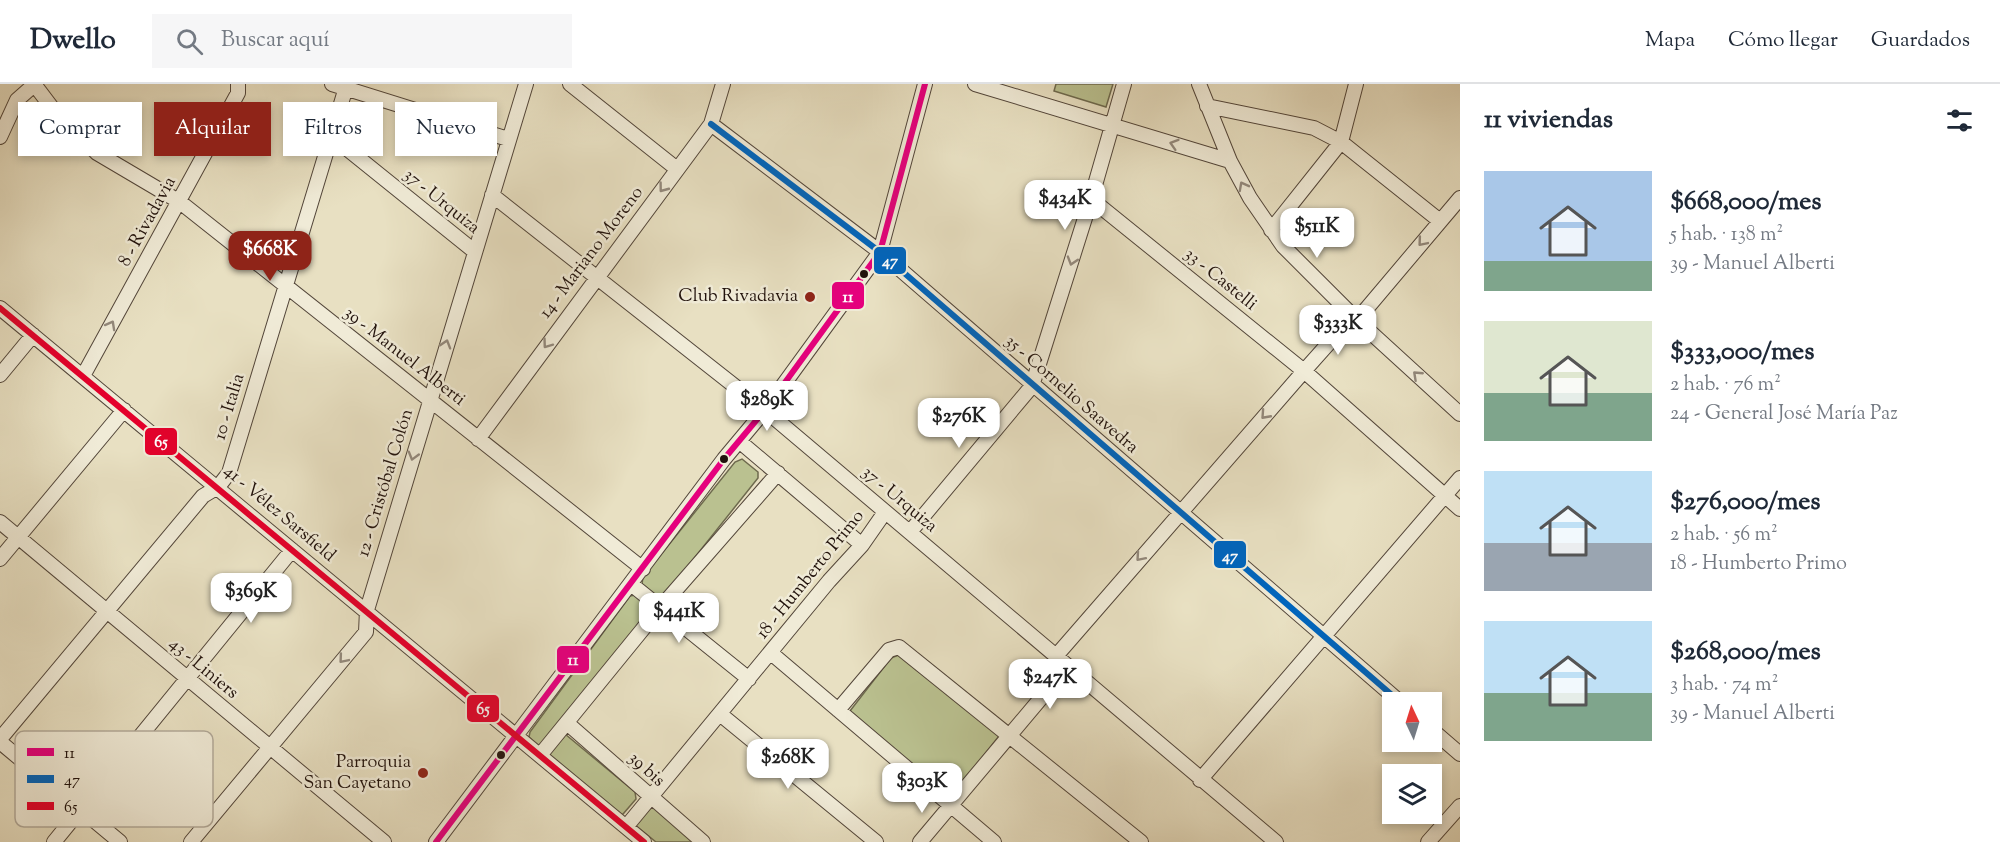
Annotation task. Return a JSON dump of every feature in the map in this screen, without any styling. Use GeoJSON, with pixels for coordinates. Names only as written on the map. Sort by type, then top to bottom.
{"type":"FeatureCollection","features":[{"type":"Feature","properties":{"kind":"street"},"geometry":{"type":"LineString","coordinates":[[226,84],[240,87]]}},
{"type":"Feature","properties":{"kind":"street","name":"12 - Cristóbal Colón"},"geometry":{"type":"LineString","coordinates":[[213,815],[369,626],[367,610],[526,84]]}},
{"type":"Feature","properties":{"kind":"street"},"geometry":{"type":"LineString","coordinates":[[570,84],[677,169]]}},
{"type":"Feature","properties":{"kind":"street","name":"14 - Mariano Moreno"},"geometry":{"type":"LineString","coordinates":[[478,439],[711,124],[723,84]]}},
{"type":"Feature","properties":{"kind":"street"},"geometry":{"type":"LineString","coordinates":[[436,842],[739,441],[765,410],[880,252],[925,84]]}},
{"type":"Feature","properties":{"kind":"street"},"geometry":{"type":"LineString","coordinates":[[975,84],[1230,160]]}},
{"type":"Feature","properties":{"kind":"street"},"geometry":{"type":"LineString","coordinates":[[910,532],[1032,386],[1091,199],[1124,84]]}},
{"type":"Feature","properties":{"kind":"street"},"geometry":{"type":"LineString","coordinates":[[1199,84],[1230,160],[1250,198],[1271,230],[1313,278],[1460,414]]}},
{"type":"Feature","properties":{"kind":"street"},"geometry":{"type":"LineString","coordinates":[[1271,230],[1341,142],[1356,84]]}},
{"type":"Feature","properties":{"kind":"street"},"geometry":{"type":"LineString","coordinates":[[0,138],[17,100],[34,85]]}},
{"type":"Feature","properties":{"kind":"street","name":"39 - Manuel Alberti"},"geometry":{"type":"LineString","coordinates":[[34,85],[53,109],[97,153],[180,202],[643,568]]}},
{"type":"Feature","properties":{"kind":"street"},"geometry":{"type":"LineString","coordinates":[[342,86],[508,139]]}},
{"type":"Feature","properties":{"kind":"street","name":"10 - Italia"},"geometry":{"type":"LineString","coordinates":[[338,102],[342,86]]}},
{"type":"Feature","properties":{"kind":"street","name":"8 - Rivadavia"},"geometry":{"type":"LineString","coordinates":[[83,376],[180,202],[240,87]]}},
{"type":"Feature","properties":{"kind":"street"},"geometry":{"type":"LineString","coordinates":[[1208,106],[1314,128],[1341,142],[1440,221]]}},
{"type":"Feature","properties":{"kind":"street","name":"35 - Cornelio Saavedra"},"geometry":{"type":"LineString","coordinates":[[711,124],[880,252],[1178,513],[1388,692]]}},
{"type":"Feature","properties":{"kind":"street","name":"10 - Italia"},"geometry":{"type":"LineString","coordinates":[[0,740],[203,496],[218,487],[229,473],[324,156]]}},
{"type":"Feature","properties":{"kind":"street","name":"37 - Urquiza"},"geometry":{"type":"LineString","coordinates":[[356,156],[474,251]]}},
{"type":"Feature","properties":{"kind":"street","name":"37 - Urquiza"},"geometry":{"type":"LineString","coordinates":[[492,195],[765,410],[1275,842]]}},
{"type":"Feature","properties":{"kind":"street"},"geometry":{"type":"LineString","coordinates":[[1056,656],[1178,513],[1345,325],[1357,320],[1460,198]]}},
{"type":"Feature","properties":{"kind":"street","name":"33 - Castelli"},"geometry":{"type":"LineString","coordinates":[[1091,199],[1304,371],[1460,509]]}},
{"type":"Feature","properties":{"kind":"street","name":"41 - Vélez Sarsfield"},"geometry":{"type":"LineString","coordinates":[[0,308],[541,754],[644,842]]}},
{"type":"Feature","properties":{"kind":"street"},"geometry":{"type":"LineString","coordinates":[[0,375],[33,335]]}},
{"type":"Feature","properties":{"kind":"street"},"geometry":{"type":"LineString","coordinates":[[0,559],[124,410]]}},
{"type":"Feature","properties":{"kind":"street"},"geometry":{"type":"LineString","coordinates":[[739,441],[862,545]]}},
{"type":"Feature","properties":{"kind":"street"},"geometry":{"type":"LineString","coordinates":[[541,754],[660,608],[778,474]]}},
{"type":"Feature","properties":{"kind":"street"},"geometry":{"type":"LineString","coordinates":[[1200,780],[1460,478]]}},
{"type":"Feature","properties":{"kind":"street","name":"18 - Humberto Primo"},"geometry":{"type":"LineString","coordinates":[[626,827],[862,545],[885,512]]}},
{"type":"Feature","properties":{"kind":"street","name":"43 - Liniers"},"geometry":{"type":"LineString","coordinates":[[0,522],[384,842]]}},
{"type":"Feature","properties":{"kind":"street"},"geometry":{"type":"LineString","coordinates":[[144,731],[292,550]]}},
{"type":"Feature","properties":{"kind":"street"},"geometry":{"type":"LineString","coordinates":[[631,584],[749,679]]}},
{"type":"Feature","properties":{"kind":"street"},"geometry":{"type":"LineString","coordinates":[[838,710],[889,650],[899,647],[1141,842]]}},
{"type":"Feature","properties":{"kind":"street"},"geometry":{"type":"LineString","coordinates":[[771,653],[994,842]]}},
{"type":"Feature","properties":{"kind":"street"},"geometry":{"type":"LineString","coordinates":[[920,842],[1068,666]]}},
{"type":"Feature","properties":{"kind":"street"},"geometry":{"type":"LineString","coordinates":[[720,714],[876,842]]}},
{"type":"Feature","properties":{"kind":"street","name":"39 bis"},"geometry":{"type":"LineString","coordinates":[[567,723],[703,842]]}},
{"type":"Feature","properties":{"kind":"street"},"geometry":{"type":"LineString","coordinates":[[1442,738],[1460,754]]}},
{"type":"Feature","properties":{"kind":"street"},"geometry":{"type":"LineString","coordinates":[[0,740],[15,753]]}},
{"type":"Feature","properties":{"kind":"street"},"geometry":{"type":"LineString","coordinates":[[1428,842],[1460,806]]}},
{"type":"Feature","properties":{"kind":"street"},"geometry":{"type":"LineString","coordinates":[[54,842],[67,827]]}},
{"type":"Feature","properties":{"kind":"street"},"geometry":{"type":"LineString","coordinates":[[102,827],[120,842]]}},
{"type":"Feature","properties":{"kind":"street","name":"12 - Cristóbal Colón"},"geometry":{"type":"LineString","coordinates":[[191,842],[203,827]]}},
{"type":"Feature","properties":{"kind":"green space"},"geometry":{"type":"Polygon","coordinates":[[[1056,84],[1113,84],[1106,107],[1054,91],[1056,84]]]}},
{"type":"Feature","properties":{"kind":"green space"},"geometry":{"type":"Polygon","coordinates":[[[742,459],[758,472],[758,478],[664,596],[658,597],[642,584],[643,577],[735,462],[742,459]]]}},
{"type":"Feature","properties":{"kind":"green space"},"geometry":{"type":"Polygon","coordinates":[[[635,595],[652,608],[541,745],[536,745],[529,737],[530,732],[630,596],[635,595]]]}},
{"type":"Feature","properties":{"kind":"green space"},"geometry":{"type":"Polygon","coordinates":[[[901,654],[999,736],[954,793],[945,793],[850,711],[891,658],[901,654]]]}},
{"type":"Feature","properties":{"kind":"green space"},"geometry":{"type":"Polygon","coordinates":[[[565,734],[635,792],[636,799],[623,814],[620,815],[548,755],[565,734]]]}},
{"type":"Feature","properties":{"kind":"green space"},"geometry":{"type":"Polygon","coordinates":[[[652,805],[697,842],[656,842],[635,825],[652,805]]]}},
{"type":"Feature","properties":{"kind":"transit line","name":"11"},"geometry":{"type":"LineString","coordinates":[[436,842],[724,459],[765,410],[880,252],[925,84]]}},
{"type":"Feature","properties":{"kind":"transit line","name":"47"},"geometry":{"type":"LineString","coordinates":[[711,124],[880,252],[1388,692]]}},
{"type":"Feature","properties":{"kind":"transit line","name":"65"},"geometry":{"type":"LineString","coordinates":[[0,308],[644,842]]}},
{"type":"Feature","properties":{"kind":"place","name":"Club Rivadavia"},"geometry":{"type":"Point","coordinates":[810,297]}},
{"type":"Feature","properties":{"kind":"place","name":"Parroquia San Cayetano"},"geometry":{"type":"Point","coordinates":[423,773]}}]}
